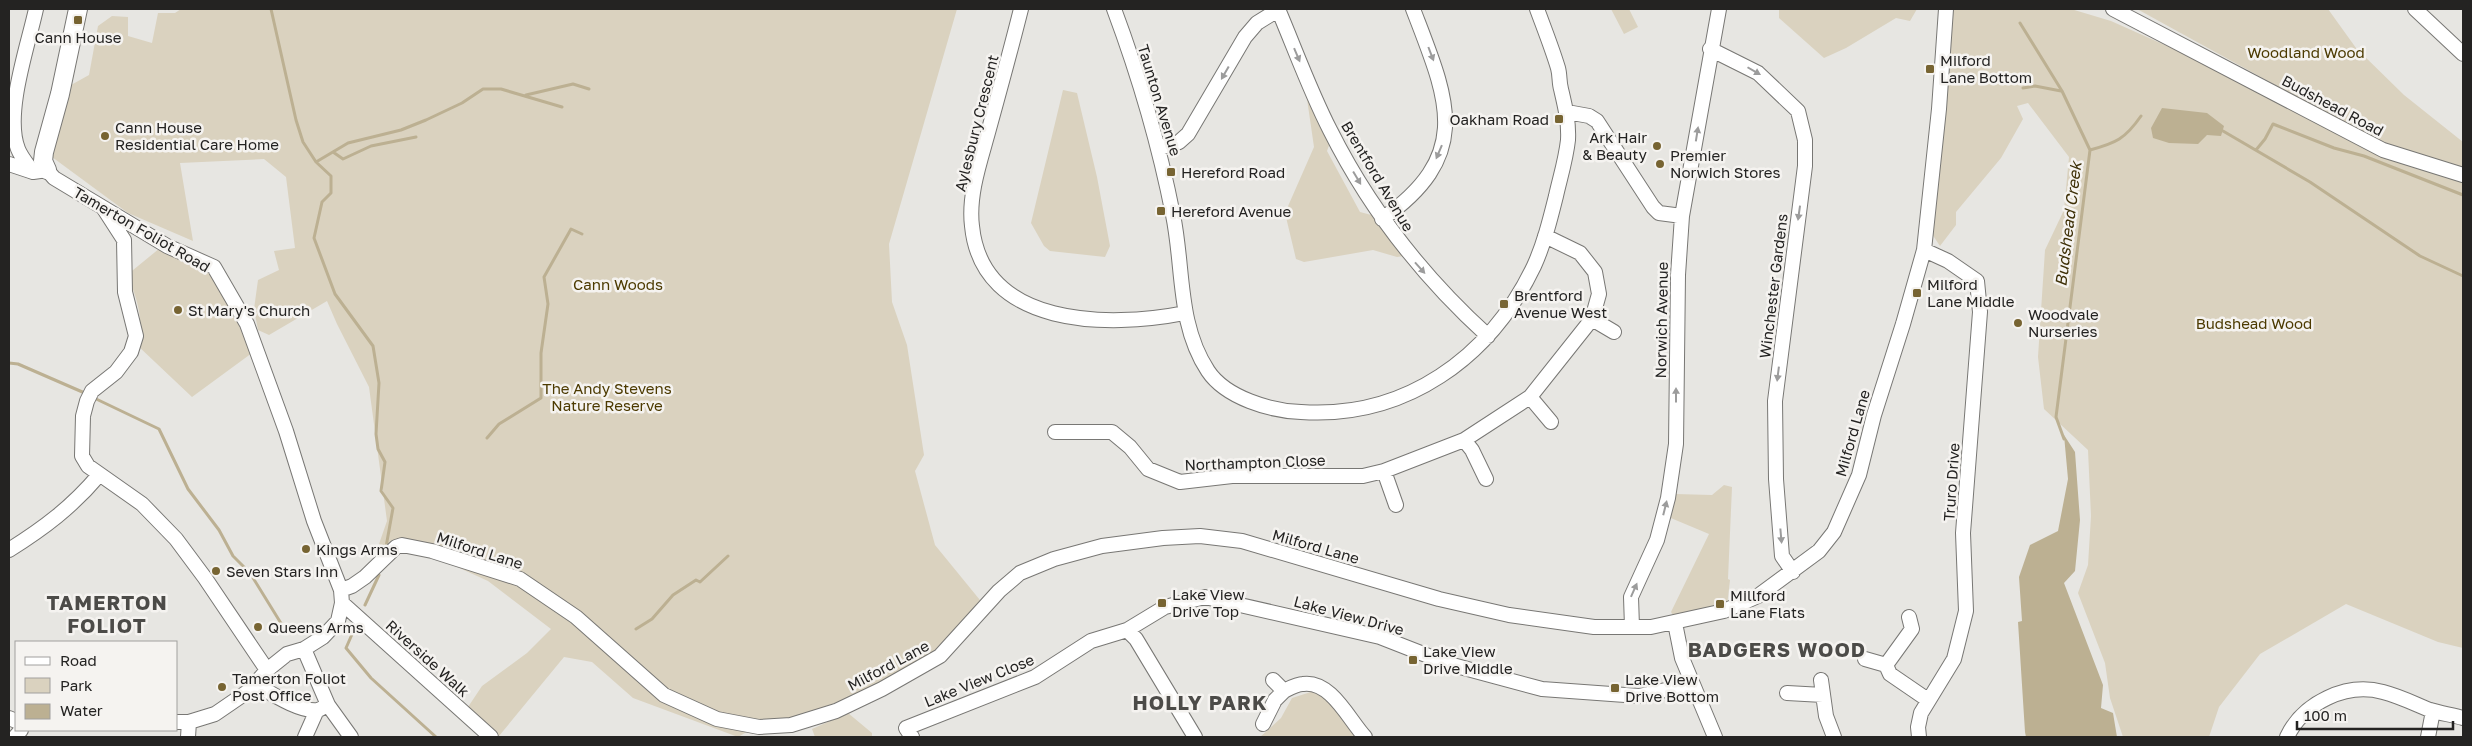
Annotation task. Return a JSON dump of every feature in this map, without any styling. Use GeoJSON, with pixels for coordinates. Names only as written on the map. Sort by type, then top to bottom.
{"type":"FeatureCollection","features":[{"type":"Feature","properties":{"kind":"main road"},"geometry":{"type":"LineString","coordinates":[[40,171],[60,94],[78,9]]}},
{"type":"Feature","properties":{"kind":"street"},"geometry":{"type":"LineString","coordinates":[[36,9],[21,72],[14,128],[18,149],[40,171]]}},
{"type":"Feature","properties":{"kind":"street","name":"Aylesbury Crescent"},"geometry":{"type":"LineString","coordinates":[[1021,9],[978,171],[974,199],[972,225],[977,248],[987,272],[1006,292],[1028,306],[1060,315],[1114,320],[1155,319],[1185,313]]}},
{"type":"Feature","properties":{"kind":"street","name":"Taunton Avenue"},"geometry":{"type":"LineString","coordinates":[[1114,9],[1160,148],[1174,220],[1188,330],[1209,372],[1223,386],[1262,407],[1324,414],[1355,411],[1389,402],[1450,370],[1488,336],[1508,311],[1526,280],[1545,236],[1568,138],[1567,112],[1559,85],[1558,70],[1537,9]]}},
{"type":"Feature","properties":{"kind":"street"},"geometry":{"type":"LineString","coordinates":[[1160,148],[1179,142],[1188,134],[1245,37],[1257,22],[1278,9]]}},
{"type":"Feature","properties":{"kind":"street","name":"Brentford Avenue"},"geometry":{"type":"LineString","coordinates":[[1278,9],[1330,130],[1382,219],[1405,250],[1451,302],[1488,336]]}},
{"type":"Feature","properties":{"kind":"street"},"geometry":{"type":"LineString","coordinates":[[1382,219],[1414,195],[1434,165],[1445,138],[1445,105],[1441,88],[1413,9]]}},
{"type":"Feature","properties":{"kind":"street","name":"Norwich Avenue"},"geometry":{"type":"LineString","coordinates":[[1632,627],[1631,597],[1657,540],[1668,498],[1676,444],[1678,274],[1682,216],[1710,50],[1719,9]]}},
{"type":"Feature","properties":{"kind":"street","name":"Milford Lane"},"geometry":{"type":"LineString","coordinates":[[342,597],[396,546],[402,545],[432,550],[474,563],[520,579],[576,617],[664,695],[717,719],[759,727],[790,725],[836,710],[882,689],[940,656],[999,591],[1020,573],[1054,559],[1102,546],[1163,538],[1200,536],[1242,541],[1439,599],[1509,615],[1594,627],[1651,627],[1675,623],[1724,610],[1758,596],[1819,551],[1834,532],[1859,474],[1874,415],[1924,250],[1940,109],[1946,9]]}},
{"type":"Feature","properties":{"kind":"street","name":"Budshead Road"},"geometry":{"type":"LineString","coordinates":[[2113,9],[2383,150],[2463,175]]}},
{"type":"Feature","properties":{"kind":"street"},"geometry":{"type":"LineString","coordinates":[[2415,9],[2463,54]]}},
{"type":"Feature","properties":{"kind":"street","name":"Winchester Gardens"},"geometry":{"type":"LineString","coordinates":[[1710,50],[1758,73],[1798,111],[1805,140],[1805,166],[1775,401],[1776,479],[1782,556],[1792,572]]}},
{"type":"Feature","properties":{"kind":"street"},"geometry":{"type":"LineString","coordinates":[[1567,112],[1589,116],[1597,121],[1653,207],[1659,213],[1682,216]]}},
{"type":"Feature","properties":{"kind":"street"},"geometry":{"type":"LineString","coordinates":[[9,164],[40,171]]}},
{"type":"Feature","properties":{"kind":"street","name":"Tamerton Foliot Road"},"geometry":{"type":"LineString","coordinates":[[40,171],[101,205],[167,246],[214,268],[247,324],[342,597]]}},
{"type":"Feature","properties":{"kind":"street"},"geometry":{"type":"LineString","coordinates":[[101,205],[124,240],[125,292],[136,336],[131,352],[116,372],[90,396],[83,416],[82,456],[88,466],[99,475],[142,504],[182,545],[267,670]]}},
{"type":"Feature","properties":{"kind":"street","name":"Northampton Close"},"geometry":{"type":"LineString","coordinates":[[1055,432],[1112,432],[1130,447],[1148,469],[1180,482],[1232,476],[1363,476],[1384,471],[1464,440],[1530,397],[1592,319],[1599,294],[1596,272],[1580,254],[1545,236]]}},
{"type":"Feature","properties":{"kind":"street","name":"Truro Drive"},"geometry":{"type":"LineString","coordinates":[[1919,737],[1918,727],[1921,712],[1954,659],[1966,611],[1963,532],[1980,312],[1977,281],[1948,261],[1924,250]]}},
{"type":"Feature","properties":{"kind":"street"},"geometry":{"type":"LineString","coordinates":[[1592,319],[1614,332]]}},
{"type":"Feature","properties":{"kind":"street"},"geometry":{"type":"LineString","coordinates":[[1530,397],[1551,422]]}},
{"type":"Feature","properties":{"kind":"street"},"geometry":{"type":"LineString","coordinates":[[1464,440],[1472,450],[1486,479]]}},
{"type":"Feature","properties":{"kind":"street"},"geometry":{"type":"LineString","coordinates":[[1384,471],[1396,505]]}},
{"type":"Feature","properties":{"kind":"street"},"geometry":{"type":"LineString","coordinates":[[9,550],[43,528],[78,500],[99,475]]}},
{"type":"Feature","properties":{"kind":"street"},"geometry":{"type":"LineString","coordinates":[[188,737],[183,722],[215,714],[227,707],[250,690],[267,670],[287,654],[304,649],[323,637],[338,622],[342,597]]}},
{"type":"Feature","properties":{"kind":"street","name":"Riverside Walk"},"geometry":{"type":"LineString","coordinates":[[342,597],[491,737]]}},
{"type":"Feature","properties":{"kind":"street","name":"Lake View Drive"},"geometry":{"type":"LineString","coordinates":[[1127,630],[1165,607],[1205,597],[1380,637],[1449,664],[1542,689],[1640,696],[1692,684]]}},
{"type":"Feature","properties":{"kind":"street"},"geometry":{"type":"LineString","coordinates":[[1886,666],[1912,629],[1909,617]]}},
{"type":"Feature","properties":{"kind":"street"},"geometry":{"type":"LineString","coordinates":[[1675,623],[1682,658],[1715,737]]}},
{"type":"Feature","properties":{"kind":"street"},"geometry":{"type":"LineString","coordinates":[[1127,630],[1136,639],[1195,737]]}},
{"type":"Feature","properties":{"kind":"street","name":"Lake View Close"},"geometry":{"type":"LineString","coordinates":[[912,737],[906,728],[1035,677],[1091,641],[1127,630]]}},
{"type":"Feature","properties":{"kind":"street"},"geometry":{"type":"LineString","coordinates":[[304,649],[323,707],[351,737]]}},
{"type":"Feature","properties":{"kind":"street"},"geometry":{"type":"LineString","coordinates":[[1865,659],[1886,666],[1890,674],[1928,700]]}},
{"type":"Feature","properties":{"kind":"street"},"geometry":{"type":"LineString","coordinates":[[1273,680],[1284,691]]}},
{"type":"Feature","properties":{"kind":"street"},"geometry":{"type":"LineString","coordinates":[[1821,680],[1830,730],[1834,737]]}},
{"type":"Feature","properties":{"kind":"street"},"geometry":{"type":"LineString","coordinates":[[255,684],[289,703],[323,707]]}},
{"type":"Feature","properties":{"kind":"street"},"geometry":{"type":"LineString","coordinates":[[1263,724],[1275,700],[1284,691],[1302,684],[1315,684],[1328,692],[1365,737]]}},
{"type":"Feature","properties":{"kind":"street"},"geometry":{"type":"LineString","coordinates":[[2287,737],[2300,717],[2319,702],[2335,694],[2360,690],[2382,691],[2433,711],[2463,718]]}},
{"type":"Feature","properties":{"kind":"street"},"geometry":{"type":"LineString","coordinates":[[1787,692],[1823,695]]}},
{"type":"Feature","properties":{"kind":"street"},"geometry":{"type":"LineString","coordinates":[[305,737],[323,707]]}},
{"type":"Feature","properties":{"kind":"street"},"geometry":{"type":"LineString","coordinates":[[2428,737],[2433,711]]}},
{"type":"Feature","properties":{"kind":"green space","name":"Cann Woods"},"geometry":{"type":"Polygon","coordinates":[[[181,9],[957,9],[889,244],[892,302],[907,345],[924,455],[915,471],[935,545],[984,605],[922,665],[811,715],[757,726],[738,737],[633,698],[592,662],[564,657],[499,736],[466,710],[482,686],[527,653],[551,629],[488,581],[420,550],[397,553],[379,544],[387,521],[369,387],[327,301],[269,335],[258,330],[254,309],[258,280],[279,270],[274,251],[295,248],[286,177],[264,159],[180,163],[193,241],[128,213],[52,157],[71,85],[89,75],[98,26],[112,16],[128,17],[128,36],[152,43],[158,13],[175,13],[181,9]]]}},
{"type":"Feature","properties":{"kind":"green space"},"geometry":{"type":"Polygon","coordinates":[[[1611,9],[1629,9],[1638,27],[1624,34],[1611,9]]]}},
{"type":"Feature","properties":{"kind":"green space"},"geometry":{"type":"Polygon","coordinates":[[[1779,9],[1917,9],[1910,21],[1896,18],[1846,48],[1824,58],[1779,18],[1779,9]]]}},
{"type":"Feature","properties":{"kind":"green space","name":"Budshead Wood"},"geometry":{"type":"Polygon","coordinates":[[[1950,9],[2071,9],[2111,21],[2463,178],[2463,648],[2438,642],[2346,604],[2260,654],[2219,707],[2209,737],[2123,737],[2110,698],[2105,663],[2078,593],[2088,565],[2091,516],[2088,450],[2044,409],[2038,357],[2045,250],[2064,210],[2069,157],[2028,103],[2017,106],[2023,119],[2001,158],[1956,212],[1956,225],[1940,246],[1928,228],[1950,9]]]}},
{"type":"Feature","properties":{"kind":"green space","name":"Woodland Wood"},"geometry":{"type":"Polygon","coordinates":[[[2137,9],[2328,9],[2356,48],[2404,95],[2463,142],[2463,170],[2381,143],[2137,9]]]}},
{"type":"Feature","properties":{"kind":"green space"},"geometry":{"type":"Polygon","coordinates":[[[1063,90],[1077,93],[1097,177],[1110,246],[1105,257],[1050,251],[1044,246],[1031,223],[1063,90]]]}},
{"type":"Feature","properties":{"kind":"green space"},"geometry":{"type":"Polygon","coordinates":[[[1306,92],[1331,140],[1327,151],[1360,212],[1375,216],[1404,256],[1397,257],[1373,250],[1304,262],[1296,259],[1285,213],[1314,147],[1306,92]]]}},
{"type":"Feature","properties":{"kind":"green space"},"geometry":{"type":"Polygon","coordinates":[[[160,248],[195,263],[213,276],[227,296],[252,353],[192,397],[137,345],[140,327],[139,310],[127,275],[160,248]]]}},
{"type":"Feature","properties":{"kind":"green space"},"geometry":{"type":"Polygon","coordinates":[[[1724,485],[1732,487],[1728,579],[1730,580],[1727,606],[1676,620],[1671,612],[1709,534],[1666,516],[1675,494],[1712,495],[1724,485]]]}},
{"type":"Feature","properties":{"kind":"green space"},"geometry":{"type":"Polygon","coordinates":[[[1314,691],[1331,703],[1359,737],[1260,737],[1281,718],[1292,698],[1314,691]]]}},
{"type":"Feature","properties":{"kind":"green space"},"geometry":{"type":"Polygon","coordinates":[[[848,713],[872,733],[872,737],[815,737],[812,729],[848,713]]]}},
{"type":"Feature","properties":{"kind":"water"},"geometry":{"type":"Polygon","coordinates":[[[2162,108],[2207,113],[2224,126],[2221,136],[2207,135],[2198,144],[2169,143],[2153,138],[2151,128],[2162,108]]]}},
{"type":"Feature","properties":{"kind":"water"},"geometry":{"type":"Polygon","coordinates":[[[2064,435],[2075,452],[2080,520],[2075,571],[2064,583],[2103,685],[2101,708],[2113,713],[2117,737],[2026,737],[2025,732],[2018,622],[2022,621],[2019,577],[2030,545],[2058,531],[2068,479],[2064,435]]]}},
{"type":"Feature","properties":{"kind":"waterway"},"geometry":{"type":"LineString","coordinates":[[271,9],[296,120],[303,142],[316,162],[331,176],[331,193],[322,202],[314,238],[335,294],[373,346],[379,383],[376,434],[378,449],[385,462],[381,491],[393,508],[386,547]]}},
{"type":"Feature","properties":{"kind":"waterway","name":"Budshead Creek"},"geometry":{"type":"LineString","coordinates":[[2020,23],[2062,91],[2090,150],[2056,417],[2064,439]]}},
{"type":"Feature","properties":{"kind":"waterway"},"geometry":{"type":"LineString","coordinates":[[526,95],[573,84],[589,89]]}},
{"type":"Feature","properties":{"kind":"waterway"},"geometry":{"type":"LineString","coordinates":[[2023,88],[2035,86],[2061,91]]}},
{"type":"Feature","properties":{"kind":"waterway"},"geometry":{"type":"LineString","coordinates":[[316,162],[348,143],[401,130],[426,120],[462,103],[483,89],[501,89],[562,107]]}},
{"type":"Feature","properties":{"kind":"waterway"},"geometry":{"type":"LineString","coordinates":[[2090,150],[2119,139],[2130,130],[2141,116]]}},
{"type":"Feature","properties":{"kind":"waterway"},"geometry":{"type":"LineString","coordinates":[[2256,150],[2265,139],[2273,124],[2334,148],[2364,156],[2463,195]]}},
{"type":"Feature","properties":{"kind":"waterway"},"geometry":{"type":"LineString","coordinates":[[2223,131],[2310,182],[2420,256],[2463,276]]}},
{"type":"Feature","properties":{"kind":"waterway"},"geometry":{"type":"LineString","coordinates":[[333,152],[343,159],[371,146],[416,137]]}},
{"type":"Feature","properties":{"kind":"waterway"},"geometry":{"type":"LineString","coordinates":[[487,438],[499,424],[541,398],[541,353],[548,304],[544,277],[571,229],[582,234]]}},
{"type":"Feature","properties":{"kind":"waterway"},"geometry":{"type":"LineString","coordinates":[[9,363],[18,364],[87,394]]}},
{"type":"Feature","properties":{"kind":"waterway"},"geometry":{"type":"LineString","coordinates":[[92,397],[159,429],[188,489],[219,530],[233,556],[250,573],[287,633]]}},
{"type":"Feature","properties":{"kind":"waterway"},"geometry":{"type":"LineString","coordinates":[[636,629],[652,619],[673,595],[696,580],[700,582],[728,556]]}},
{"type":"Feature","properties":{"kind":"waterway"},"geometry":{"type":"LineString","coordinates":[[365,605],[379,575]]}},
{"type":"Feature","properties":{"kind":"waterway"},"geometry":{"type":"LineString","coordinates":[[357,623],[346,648],[371,678],[436,737]]}},
{"type":"Feature","properties":{"kind":"place","name":"Cann House"},"geometry":{"type":"Point","coordinates":[78,20]}},
{"type":"Feature","properties":{"kind":"place","name":"Milford Lane Bottom"},"geometry":{"type":"Point","coordinates":[1930,69]}},
{"type":"Feature","properties":{"kind":"place","name":"Oakham Road"},"geometry":{"type":"Point","coordinates":[1559,119]}},
{"type":"Feature","properties":{"kind":"place","name":"Cann House Residential Care Home"},"geometry":{"type":"Point","coordinates":[105,136]}},
{"type":"Feature","properties":{"kind":"place","name":"Ark Hair & Beauty"},"geometry":{"type":"Point","coordinates":[1657,146]}},
{"type":"Feature","properties":{"kind":"place","name":"Premier Norwich Stores"},"geometry":{"type":"Point","coordinates":[1660,164]}},
{"type":"Feature","properties":{"kind":"place","name":"Hereford Road"},"geometry":{"type":"Point","coordinates":[1171,172]}},
{"type":"Feature","properties":{"kind":"place","name":"Hereford Avenue"},"geometry":{"type":"Point","coordinates":[1161,211]}},
{"type":"Feature","properties":{"kind":"place","name":"Milford Lane Middle"},"geometry":{"type":"Point","coordinates":[1917,293]}},
{"type":"Feature","properties":{"kind":"place","name":"Brentford Avenue West"},"geometry":{"type":"Point","coordinates":[1504,304]}},
{"type":"Feature","properties":{"kind":"place","name":"St Mary's Church"},"geometry":{"type":"Point","coordinates":[178,310]}},
{"type":"Feature","properties":{"kind":"place","name":"Woodvale Nurseries"},"geometry":{"type":"Point","coordinates":[2018,323]}},
{"type":"Feature","properties":{"kind":"place","name":"Kings Arms"},"geometry":{"type":"Point","coordinates":[306,549]}},
{"type":"Feature","properties":{"kind":"place","name":"Seven Stars Inn"},"geometry":{"type":"Point","coordinates":[216,571]}},
{"type":"Feature","properties":{"kind":"place","name":"Lake View Drive Top"},"geometry":{"type":"Point","coordinates":[1162,603]}},
{"type":"Feature","properties":{"kind":"place","name":"Millford Lane Flats"},"geometry":{"type":"Point","coordinates":[1720,604]}},
{"type":"Feature","properties":{"kind":"place","name":"Queens Arms"},"geometry":{"type":"Point","coordinates":[258,627]}},
{"type":"Feature","properties":{"kind":"place","name":"Lake View Drive Middle"},"geometry":{"type":"Point","coordinates":[1413,660]}},
{"type":"Feature","properties":{"kind":"place","name":"Tamerton Foliot Post Office"},"geometry":{"type":"Point","coordinates":[222,687]}},
{"type":"Feature","properties":{"kind":"place","name":"Lake View Drive Bottom"},"geometry":{"type":"Point","coordinates":[1615,688]}},
{"type":"Feature","properties":{"kind":"district","name":"TAMERTON FOLIOT"},"geometry":{"type":"Point","coordinates":[107,614]}},
{"type":"Feature","properties":{"kind":"district","name":"BADGERS WOOD"},"geometry":{"type":"Point","coordinates":[1777,649]}},
{"type":"Feature","properties":{"kind":"district","name":"HOLLY PARK"},"geometry":{"type":"Point","coordinates":[1200,702]}},
{"type":"Feature","properties":{"kind":"park label","name":"The Andy Stevens Nature Reserve"},"geometry":{"type":"Point","coordinates":[607,396]}}]}
